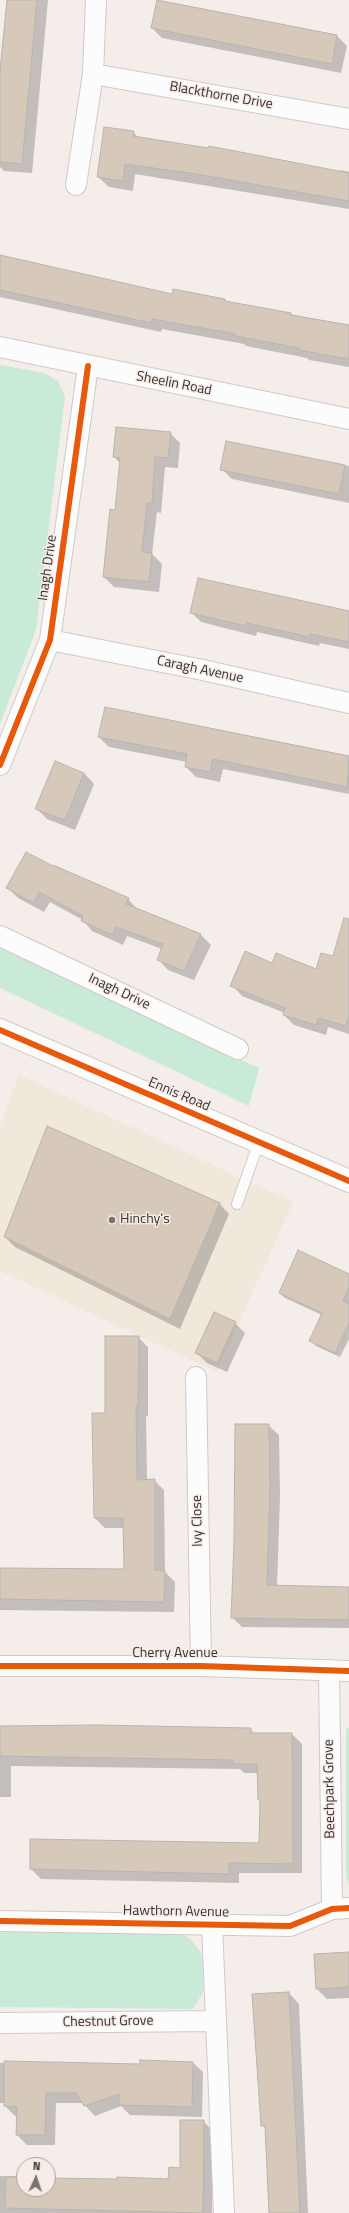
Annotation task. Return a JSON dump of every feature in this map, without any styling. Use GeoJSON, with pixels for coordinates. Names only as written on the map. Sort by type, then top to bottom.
{"type":"FeatureCollection","features":[{"type":"Feature","properties":{"kind":"main road","name":"Ennis Road"},"geometry":{"type":"LineString","coordinates":[[0,1030],[349,1181]]}},
{"type":"Feature","properties":{"kind":"street"},"geometry":{"type":"LineString","coordinates":[[76,185],[92,74],[96,0]]}},
{"type":"Feature","properties":{"kind":"street","name":"Blackthorne Drive"},"geometry":{"type":"LineString","coordinates":[[92,74],[349,119]]}},
{"type":"Feature","properties":{"kind":"street","name":"Sheelin Road"},"geometry":{"type":"LineString","coordinates":[[0,348],[349,419]]}},
{"type":"Feature","properties":{"kind":"street","name":"Inagh Drive"},"geometry":{"type":"LineString","coordinates":[[0,765],[50,640],[88,366]]}},
{"type":"Feature","properties":{"kind":"street","name":"Caragh Avenue"},"geometry":{"type":"LineString","coordinates":[[50,640],[203,670],[349,703]]}},
{"type":"Feature","properties":{"kind":"street","name":"Inagh Drive"},"geometry":{"type":"LineString","coordinates":[[0,936],[238,1048]]}},
{"type":"Feature","properties":{"kind":"street","name":"Ivy Close"},"geometry":{"type":"LineString","coordinates":[[196,1377],[201,1666]]}},
{"type":"Feature","properties":{"kind":"street","name":"Cherry Avenue"},"geometry":{"type":"LineString","coordinates":[[0,1666],[201,1666],[349,1670]]}},
{"type":"Feature","properties":{"kind":"street","name":"Beechpark Grove"},"geometry":{"type":"LineString","coordinates":[[329,1670],[340,1908]]}},
{"type":"Feature","properties":{"kind":"street","name":"Hawthorn Avenue"},"geometry":{"type":"LineString","coordinates":[[0,1921],[290,1926],[340,1908]]}},
{"type":"Feature","properties":{"kind":"street"},"geometry":{"type":"LineString","coordinates":[[212,1924],[224,2213]]}},
{"type":"Feature","properties":{"kind":"street","name":"Chestnut Grove"},"geometry":{"type":"LineString","coordinates":[[0,2023],[216,2021]]}},
{"type":"Feature","properties":{"kind":"lane"},"geometry":{"type":"LineString","coordinates":[[237,1204],[259,1142]]}},
{"type":"Feature","properties":{"kind":"shaded area"},"geometry":{"type":"Polygon","coordinates":[[[19,1075],[293,1202],[217,1372],[0,1271],[0,1126],[19,1075]]]}},
{"type":"Feature","properties":{"kind":"green space"},"geometry":{"type":"Polygon","coordinates":[[[0,365],[44,373],[58,381],[65,397],[36,630],[0,724],[0,365]]]}},
{"type":"Feature","properties":{"kind":"green space"},"geometry":{"type":"Polygon","coordinates":[[[0,948],[259,1068],[249,1106],[0,988],[0,948]]]}},
{"type":"Feature","properties":{"kind":"green space"},"geometry":{"type":"Polygon","coordinates":[[[349,1727],[349,1885],[346,1876],[346,1730],[349,1727]]]}},
{"type":"Feature","properties":{"kind":"green space"},"geometry":{"type":"Polygon","coordinates":[[[0,1930],[177,1930],[190,1939],[201,1952],[204,1974],[203,1992],[193,2009],[0,2007],[0,1930]]]}},
{"type":"Feature","properties":{"kind":"building"},"geometry":{"type":"Polygon","coordinates":[[[7,0],[37,0],[22,164],[0,162],[0,70],[7,0]]]}},
{"type":"Feature","properties":{"kind":"building"},"geometry":{"type":"Polygon","coordinates":[[[157,0],[337,35],[332,64],[151,28],[157,0]]]}},
{"type":"Feature","properties":{"kind":"building"},"geometry":{"type":"Polygon","coordinates":[[[104,127],[134,131],[133,136],[208,148],[209,146],[349,173],[349,201],[190,173],[125,164],[123,181],[97,177],[104,127]]]}},
{"type":"Feature","properties":{"kind":"building"},"geometry":{"type":"Polygon","coordinates":[[[0,255],[172,294],[173,289],[225,299],[225,301],[291,313],[291,315],[349,325],[349,359],[298,350],[299,348],[235,336],[236,334],[152,319],[151,323],[0,290],[0,255]]]}},
{"type":"Feature","properties":{"kind":"building"},"geometry":{"type":"Polygon","coordinates":[[[116,427],[171,432],[168,458],[155,457],[152,503],[147,503],[142,552],[152,553],[149,582],[103,577],[110,509],[115,510],[120,458],[113,457],[116,427]]]}},
{"type":"Feature","properties":{"kind":"building"},"geometry":{"type":"Polygon","coordinates":[[[226,441],[345,465],[339,494],[220,470],[226,441]]]}},
{"type":"Feature","properties":{"kind":"building"},"geometry":{"type":"Polygon","coordinates":[[[198,578],[349,611],[349,642],[310,634],[309,637],[247,623],[246,626],[190,613],[198,578]]]}},
{"type":"Feature","properties":{"kind":"building"},"geometry":{"type":"Polygon","coordinates":[[[105,707],[349,756],[347,787],[213,759],[210,772],[185,767],[187,754],[98,737],[105,707]]]}},
{"type":"Feature","properties":{"kind":"building"},"geometry":{"type":"Polygon","coordinates":[[[55,761],[84,773],[65,820],[35,809],[55,761]]]}},
{"type":"Feature","properties":{"kind":"building"},"geometry":{"type":"Polygon","coordinates":[[[26,852],[53,866],[129,898],[126,904],[201,934],[184,971],[157,960],[163,944],[116,927],[113,935],[81,921],[83,916],[39,892],[34,903],[6,888],[26,852]]]}},
{"type":"Feature","properties":{"kind":"building"},"geometry":{"type":"Polygon","coordinates":[[[344,918],[349,919],[349,1015],[346,1026],[318,1018],[316,1025],[283,1015],[285,1008],[230,986],[245,951],[272,963],[276,953],[316,969],[321,953],[333,956],[344,918]]]}},
{"type":"Feature","properties":{"kind":"building","name":"Hinchy's"},"geometry":{"type":"Polygon","coordinates":[[[47,1126],[220,1203],[170,1319],[4,1237],[47,1126]]]}},
{"type":"Feature","properties":{"kind":"building"},"geometry":{"type":"Polygon","coordinates":[[[298,1250],[349,1274],[349,1287],[343,1301],[349,1304],[349,1323],[335,1353],[309,1341],[322,1313],[279,1293],[298,1250]]]}},
{"type":"Feature","properties":{"kind":"building"},"geometry":{"type":"Polygon","coordinates":[[[214,1312],[236,1322],[217,1363],[195,1353],[214,1312]]]}},
{"type":"Feature","properties":{"kind":"building"},"geometry":{"type":"Polygon","coordinates":[[[105,1336],[139,1336],[138,1406],[136,1406],[137,1480],[155,1479],[155,1570],[165,1571],[164,1602],[0,1599],[0,1568],[124,1569],[123,1518],[94,1518],[92,1413],[105,1413],[105,1336]]]}},
{"type":"Feature","properties":{"kind":"building"},"geometry":{"type":"Polygon","coordinates":[[[235,1424],[269,1424],[270,1486],[267,1585],[349,1587],[349,1620],[231,1618],[234,1544],[235,1424]]]}},
{"type":"Feature","properties":{"kind":"building"},"geometry":{"type":"Polygon","coordinates":[[[96,1725],[251,1728],[251,1733],[292,1733],[293,1864],[229,1863],[229,1874],[30,1869],[30,1839],[259,1843],[260,1800],[258,1800],[257,1764],[233,1764],[233,1760],[0,1756],[0,1726],[96,1725]]]}},
{"type":"Feature","properties":{"kind":"building"},"geometry":{"type":"Polygon","coordinates":[[[349,1952],[349,1987],[316,1989],[314,1954],[349,1952]]]}},
{"type":"Feature","properties":{"kind":"building"},"geometry":{"type":"Polygon","coordinates":[[[289,1992],[300,2213],[269,2213],[265,2126],[261,2126],[252,1994],[289,1992]]]}},
{"type":"Feature","properties":{"kind":"building"},"geometry":{"type":"Polygon","coordinates":[[[140,2060],[193,2062],[192,2107],[119,2105],[119,2094],[84,2106],[76,2093],[46,2093],[45,2135],[16,2135],[17,2107],[4,2106],[4,2061],[140,2064],[140,2060]]]}},
{"type":"Feature","properties":{"kind":"building"},"geometry":{"type":"Polygon","coordinates":[[[180,2120],[204,2120],[203,2213],[5,2208],[6,2177],[16,2177],[16,2197],[56,2197],[56,2178],[117,2179],[117,2177],[168,2179],[169,2167],[180,2168],[180,2120]]]}},
{"type":"Feature","properties":{"kind":"cycle path"},"geometry":{"type":"LineString","coordinates":[[0,765],[50,640],[88,366]]}},
{"type":"Feature","properties":{"kind":"cycle path"},"geometry":{"type":"LineString","coordinates":[[0,1030],[349,1181]]}},
{"type":"Feature","properties":{"kind":"cycle path"},"geometry":{"type":"LineString","coordinates":[[0,1666],[201,1666],[349,1671]]}},
{"type":"Feature","properties":{"kind":"cycle path"},"geometry":{"type":"LineString","coordinates":[[0,1921],[290,1926],[332,1909],[349,1908]]}},
{"type":"Feature","properties":{"kind":"place","name":"Hinchy's"},"geometry":{"type":"Point","coordinates":[112,1220]}}]}
